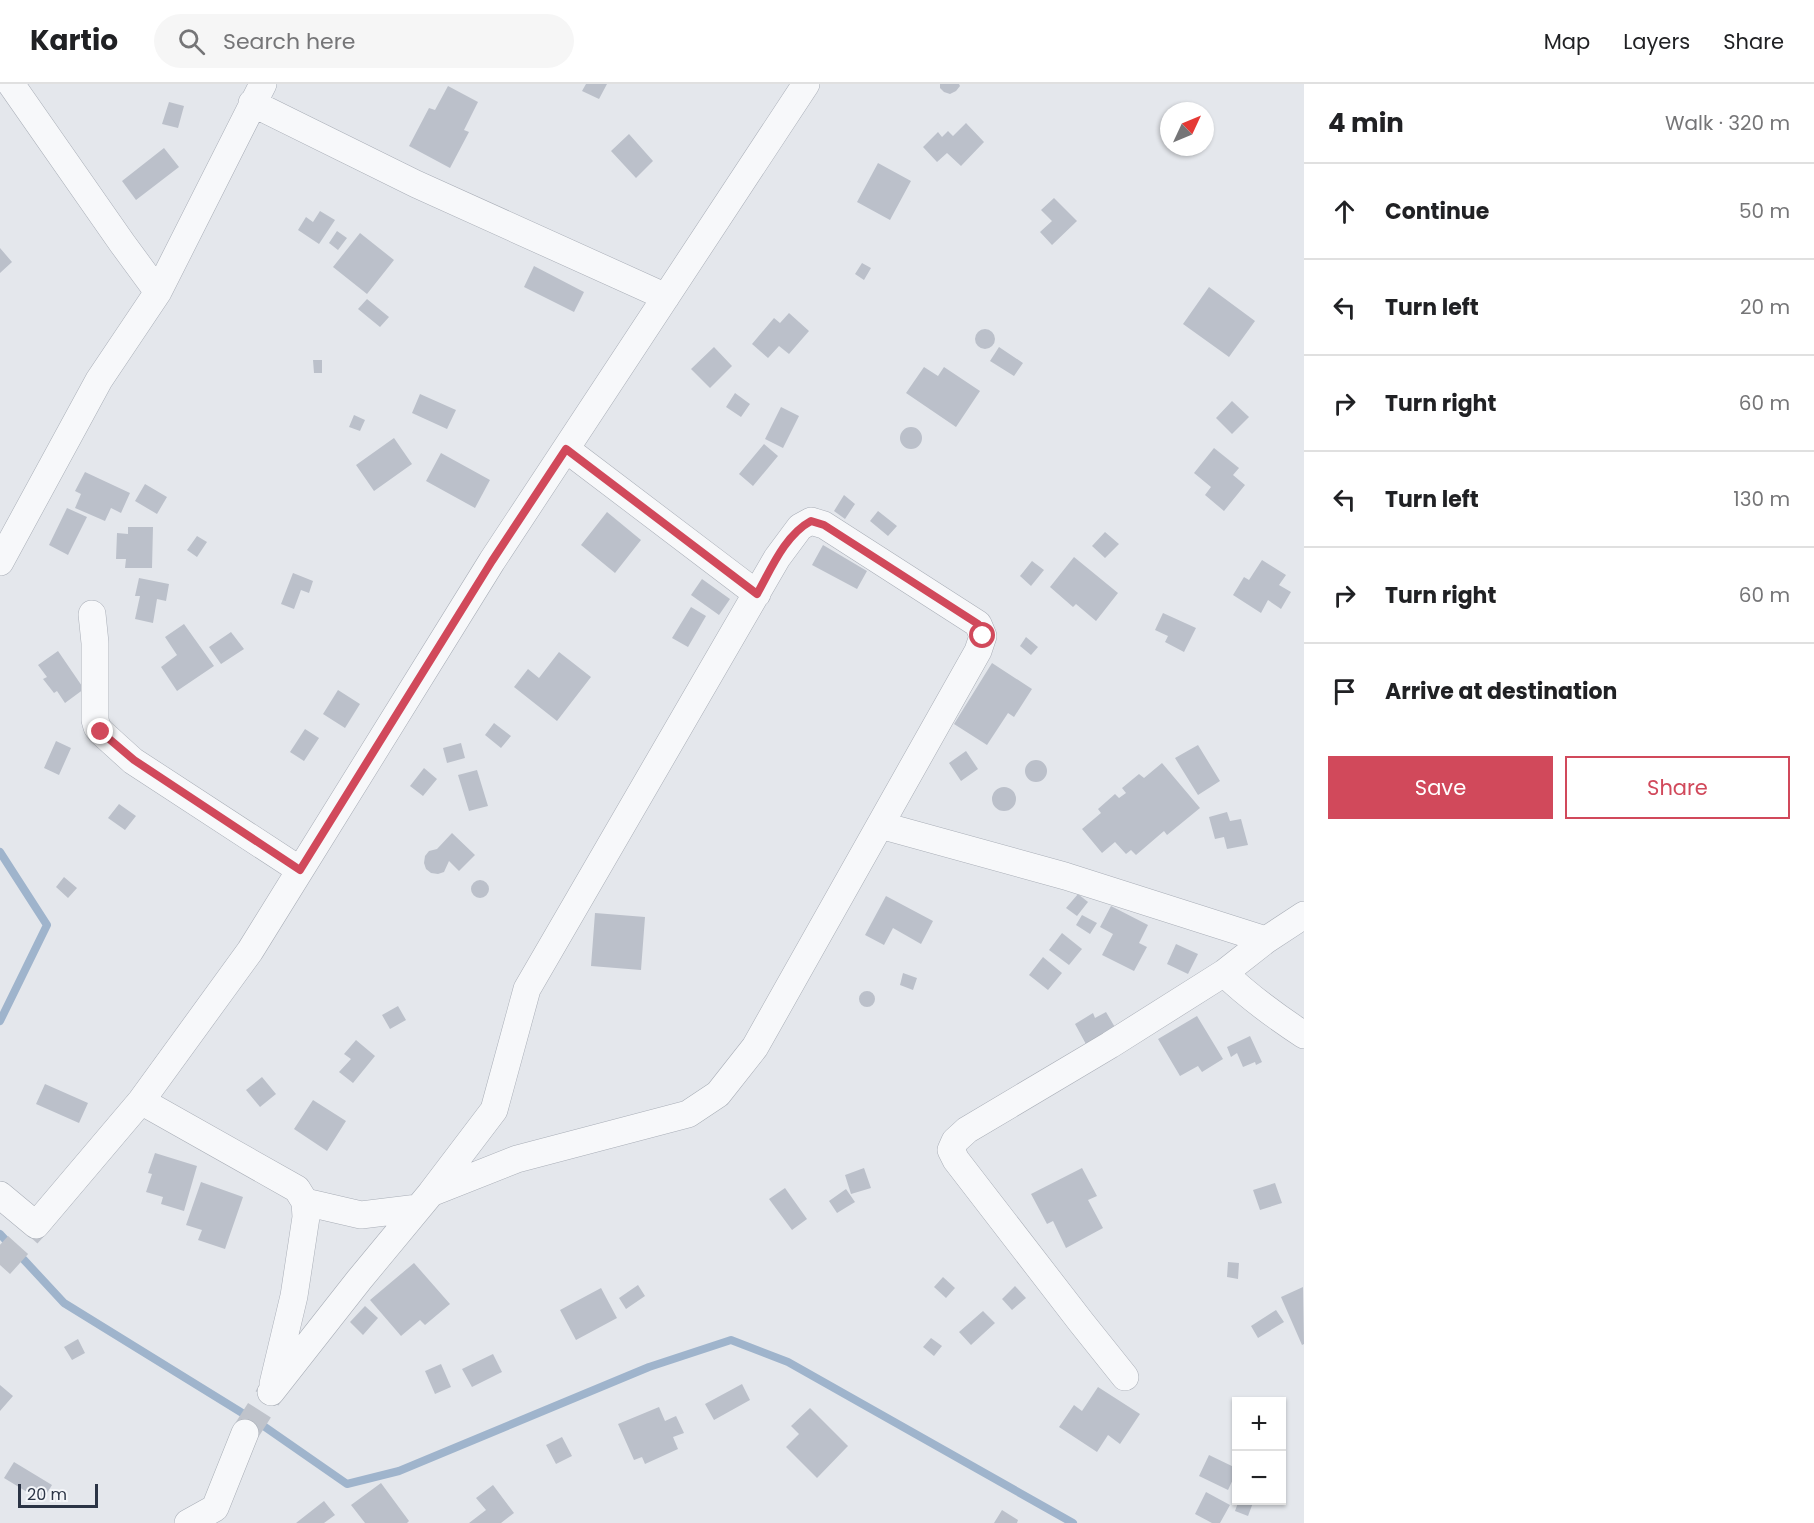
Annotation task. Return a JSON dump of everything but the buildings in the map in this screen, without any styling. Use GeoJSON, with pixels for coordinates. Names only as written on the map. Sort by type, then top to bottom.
{"type":"FeatureCollection","features":[{"type":"Feature","properties":{"kind":"street"},"geometry":{"type":"LineString","coordinates":[[11,84],[158,292]]}},
{"type":"Feature","properties":{"kind":"street"},"geometry":{"type":"LineString","coordinates":[[0,1195],[36,1225],[141,1101],[250,951],[492,561],[806,84]]}},
{"type":"Feature","properties":{"kind":"street"},"geometry":{"type":"LineString","coordinates":[[0,562],[99,380],[158,292],[258,93],[416,184],[666,297]]}},
{"type":"Feature","properties":{"kind":"street"},"geometry":{"type":"LineString","coordinates":[[566,449],[757,594]]}},
{"type":"Feature","properties":{"kind":"street"},"geometry":{"type":"LineString","coordinates":[[141,1101],[297,1189],[305,1202],[306,1216],[294,1296],[271,1392],[425,1201],[494,1110],[527,989],[777,558],[800,527],[811,521],[824,525],[978,624],[983,636],[978,651],[755,1047],[718,1094],[688,1114],[517,1159],[425,1201],[361,1215],[305,1202]]}},
{"type":"Feature","properties":{"kind":"street"},"geometry":{"type":"LineString","coordinates":[[92,614],[95,643],[95,720],[101,732],[134,760],[300,870]]}},
{"type":"Feature","properties":{"kind":"street"},"geometry":{"type":"LineString","coordinates":[[880,825],[1065,876],[1266,940]]}},
{"type":"Feature","properties":{"kind":"street"},"geometry":{"type":"LineString","coordinates":[[1125,1377],[956,1160],[951,1150],[955,1141],[967,1130],[1110,1045],[1224,973],[1266,940],[1304,915]]}},
{"type":"Feature","properties":{"kind":"street"},"geometry":{"type":"LineString","coordinates":[[1224,973],[1270,1013],[1304,1035]]}},
{"type":"Feature","properties":{"kind":"street"},"geometry":{"type":"LineString","coordinates":[[188,1523],[212,1515],[245,1433]]}},
{"type":"Feature","properties":{"kind":"waterway"},"geometry":{"type":"LineString","coordinates":[[0,852],[47,925],[0,1021]]}},
{"type":"Feature","properties":{"kind":"waterway"},"geometry":{"type":"LineString","coordinates":[[0,1234],[64,1303],[265,1427],[347,1484],[399,1471],[649,1367],[731,1340],[788,1362],[1073,1523]]}},
{"type":"Feature","properties":{"kind":"tunnel"},"geometry":{"type":"LineString","coordinates":[[0,1265],[36,1225]]}},
{"type":"Feature","properties":{"kind":"tunnel"},"geometry":{"type":"LineString","coordinates":[[245,1433],[271,1392]]}},
{"type":"Feature","properties":{"kind":"route"},"geometry":{"type":"LineString","coordinates":[[101,732],[134,760],[300,870],[492,561],[566,449],[757,594],[777,558],[800,527],[811,521],[824,525],[978,624],[983,636]]}}]}
